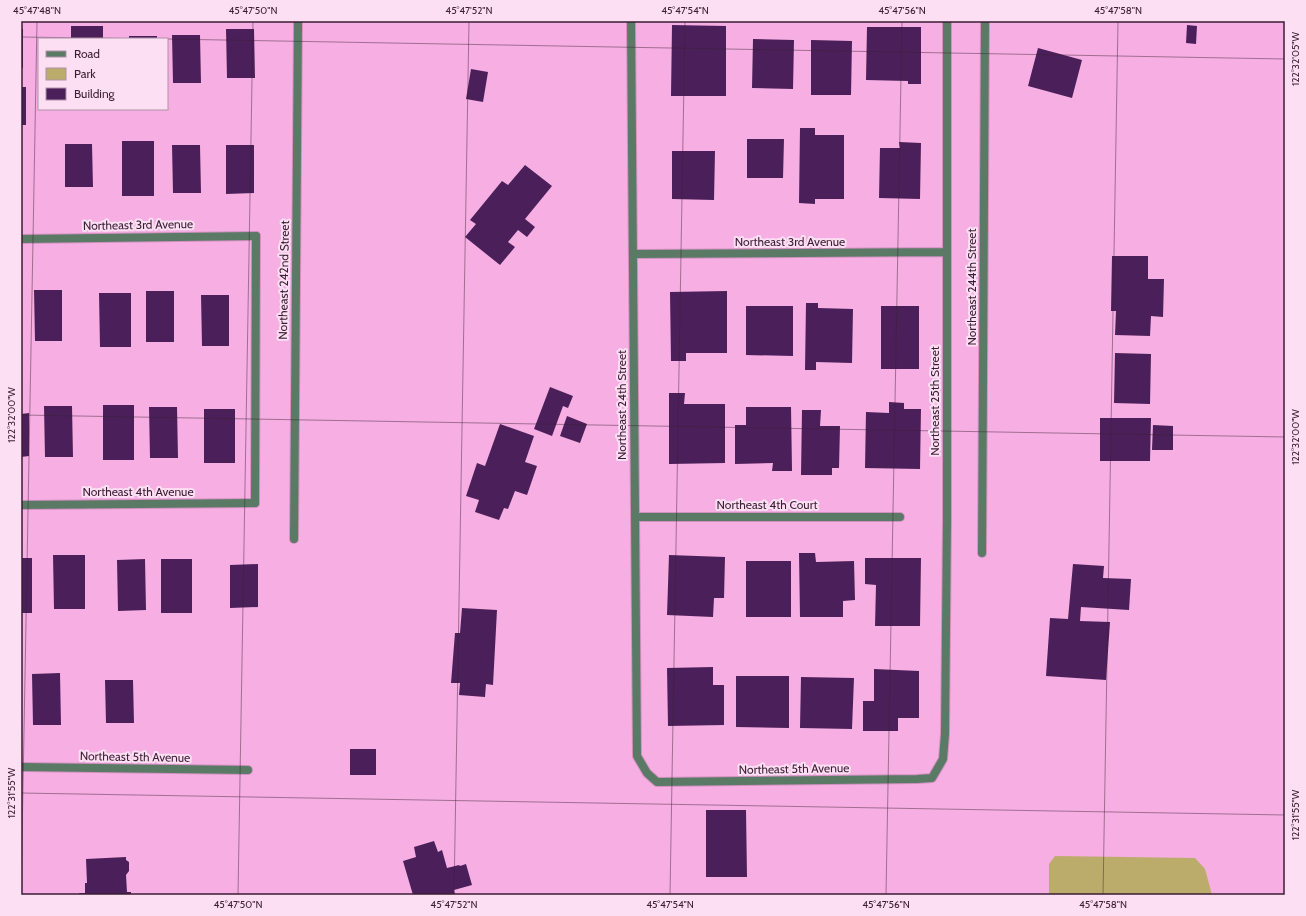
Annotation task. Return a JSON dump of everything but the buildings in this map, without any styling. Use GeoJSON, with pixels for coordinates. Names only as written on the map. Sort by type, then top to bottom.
{"type":"FeatureCollection","features":[{"type":"Feature","properties":{"kind":"street","name":"Northeast 242nd Street"},"geometry":{"type":"LineString","coordinates":[[294,539],[298,21]]}},
{"type":"Feature","properties":{"kind":"street","name":"Northeast 24th Street"},"geometry":{"type":"LineString","coordinates":[[631,21],[637,756],[647,773],[657,782]]}},
{"type":"Feature","properties":{"kind":"street","name":"Northeast 25th Street"},"geometry":{"type":"LineString","coordinates":[[932,778],[943,759],[945,734],[947,528],[947,21]]}},
{"type":"Feature","properties":{"kind":"street","name":"Northeast 244th Street"},"geometry":{"type":"LineString","coordinates":[[982,553],[985,21]]}},
{"type":"Feature","properties":{"kind":"street","name":"Northeast 3rd Avenue"},"geometry":{"type":"LineString","coordinates":[[21,238],[256,236],[255,503]]}},
{"type":"Feature","properties":{"kind":"street","name":"Northeast 3rd Avenue"},"geometry":{"type":"LineString","coordinates":[[633,254],[947,252]]}},
{"type":"Feature","properties":{"kind":"street","name":"Northeast 4th Avenue"},"geometry":{"type":"LineString","coordinates":[[21,504],[255,503]]}},
{"type":"Feature","properties":{"kind":"street","name":"Northeast 4th Court"},"geometry":{"type":"LineString","coordinates":[[635,517],[900,517]]}},
{"type":"Feature","properties":{"kind":"street","name":"Northeast 5th Avenue"},"geometry":{"type":"LineString","coordinates":[[21,767],[248,770]]}},
{"type":"Feature","properties":{"kind":"street","name":"Northeast 5th Avenue"},"geometry":{"type":"LineString","coordinates":[[657,782],[932,778]]}},
{"type":"Feature","properties":{"kind":"green space"},"geometry":{"type":"Polygon","coordinates":[[[1055,856],[1195,858],[1205,869],[1212,895],[1049,895],[1049,864],[1055,856]]]}}]}
